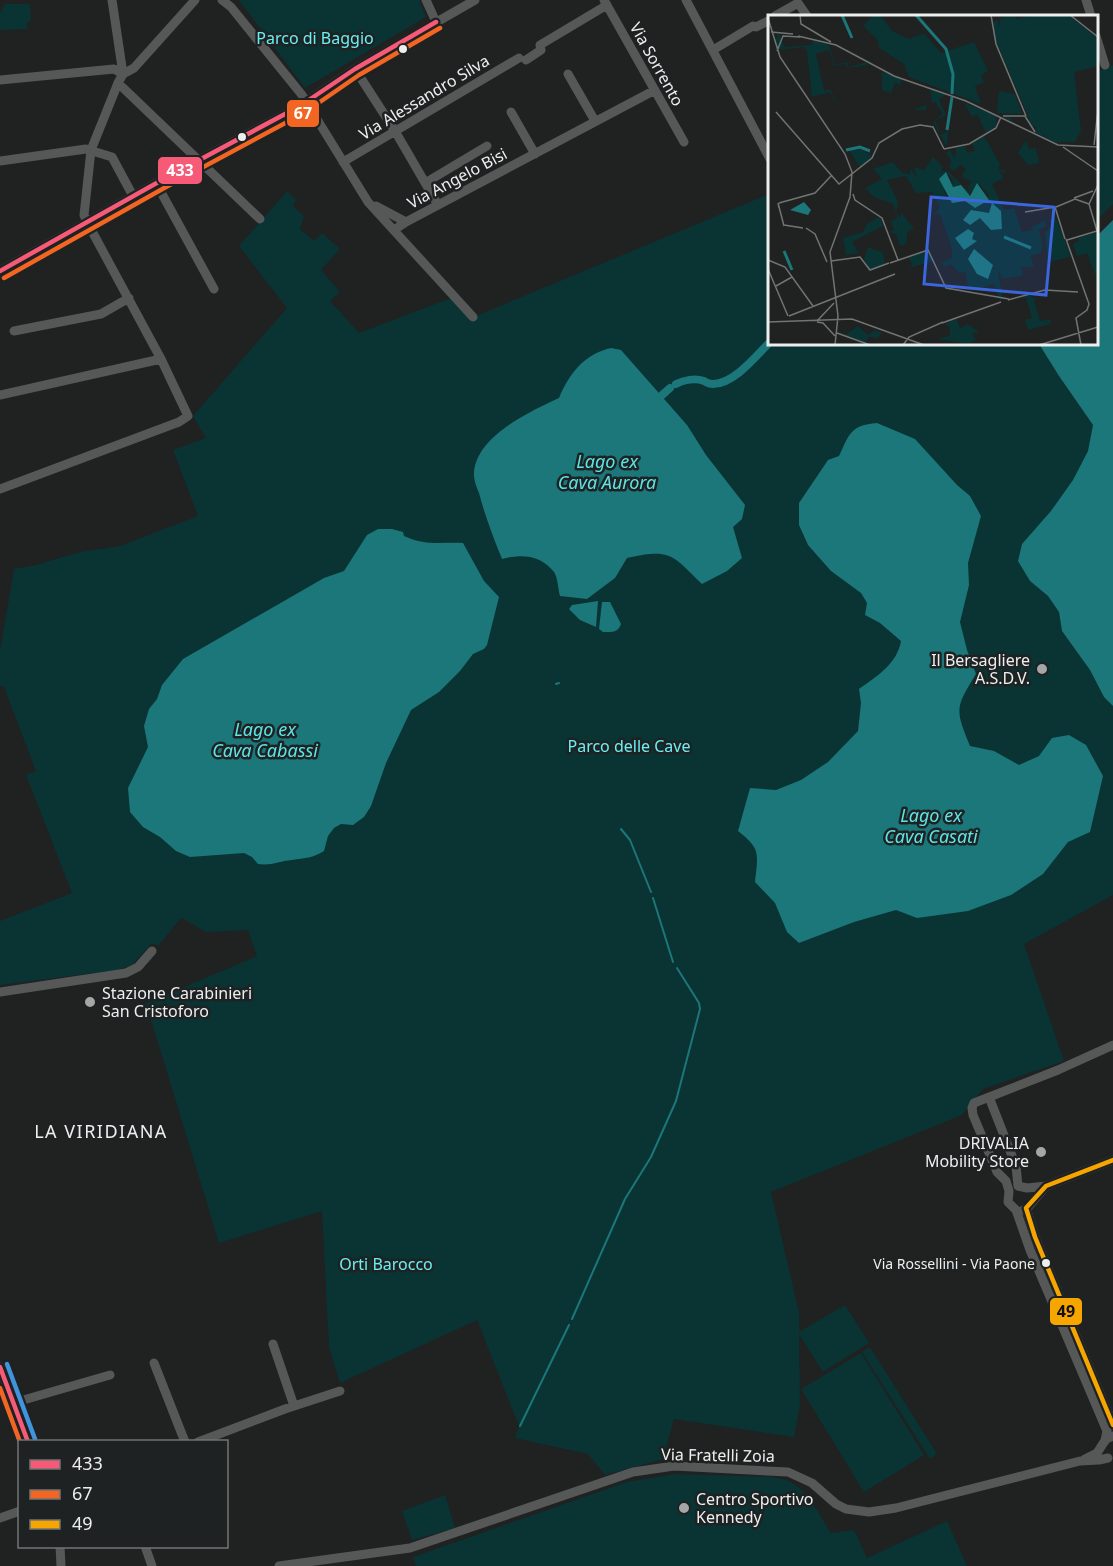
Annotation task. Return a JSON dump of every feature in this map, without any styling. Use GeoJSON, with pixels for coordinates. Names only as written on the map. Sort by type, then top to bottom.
{"type":"FeatureCollection","features":[{"type":"Feature","properties":{"kind":"street"},"geometry":{"type":"LineString","coordinates":[[0,489],[179,422],[188,416],[161,359],[84,215],[91,150],[120,79],[112,0]]}},
{"type":"Feature","properties":{"kind":"street"},"geometry":{"type":"LineString","coordinates":[[120,79],[134,68],[195,0]]}},
{"type":"Feature","properties":{"kind":"street"},"geometry":{"type":"LineString","coordinates":[[222,0],[231,7],[306,101],[368,202],[473,317]]}},
{"type":"Feature","properties":{"kind":"street"},"geometry":{"type":"LineString","coordinates":[[426,0],[436,22]]}},
{"type":"Feature","properties":{"kind":"street"},"geometry":{"type":"LineString","coordinates":[[0,271],[306,101],[355,69],[475,0]]}},
{"type":"Feature","properties":{"kind":"street"},"geometry":{"type":"LineString","coordinates":[[686,0],[768,155]]}},
{"type":"Feature","properties":{"kind":"street"},"geometry":{"type":"LineString","coordinates":[[1086,0],[1091,15]]}},
{"type":"Feature","properties":{"kind":"street","name":"Via Alessandro Silva"},"geometry":{"type":"LineString","coordinates":[[343,162],[541,50],[540,45],[606,2]]}},
{"type":"Feature","properties":{"kind":"street","name":"Via Sorrento"},"geometry":{"type":"LineString","coordinates":[[606,2],[684,142]]}},
{"type":"Feature","properties":{"kind":"street"},"geometry":{"type":"LineString","coordinates":[[777,15],[798,3],[806,15]]}},
{"type":"Feature","properties":{"kind":"street"},"geometry":{"type":"LineString","coordinates":[[713,50],[753,26],[756,27],[768,21]]}},
{"type":"Feature","properties":{"kind":"street"},"geometry":{"type":"LineString","coordinates":[[1098,42],[1106,65]]}},
{"type":"Feature","properties":{"kind":"street"},"geometry":{"type":"LineString","coordinates":[[0,80],[114,69],[120,79],[198,161],[260,219]]}},
{"type":"Feature","properties":{"kind":"street"},"geometry":{"type":"LineString","coordinates":[[355,69],[395,131],[438,205]]}},
{"type":"Feature","properties":{"kind":"street"},"geometry":{"type":"LineString","coordinates":[[568,74],[595,122]]}},
{"type":"Feature","properties":{"kind":"street","name":"Via Angelo Bisi"},"geometry":{"type":"LineString","coordinates":[[394,231],[406,222],[655,90]]}},
{"type":"Feature","properties":{"kind":"street","name":"Via Angelo Bisi"},"geometry":{"type":"LineString","coordinates":[[511,112],[535,154]]}},
{"type":"Feature","properties":{"kind":"street"},"geometry":{"type":"LineString","coordinates":[[425,183],[487,146]]}},
{"type":"Feature","properties":{"kind":"street"},"geometry":{"type":"LineString","coordinates":[[0,161],[91,150],[112,157],[133,196]]}},
{"type":"Feature","properties":{"kind":"street"},"geometry":{"type":"LineString","coordinates":[[156,183],[214,289]]}},
{"type":"Feature","properties":{"kind":"street"},"geometry":{"type":"LineString","coordinates":[[368,202],[406,222]]}},
{"type":"Feature","properties":{"kind":"street"},"geometry":{"type":"LineString","coordinates":[[14,331],[101,314],[129,298]]}},
{"type":"Feature","properties":{"kind":"street"},"geometry":{"type":"LineString","coordinates":[[0,395],[161,359]]}},
{"type":"Feature","properties":{"kind":"street"},"geometry":{"type":"LineString","coordinates":[[0,992],[126,973],[138,967],[152,951]]}},
{"type":"Feature","properties":{"kind":"street"},"geometry":{"type":"LineString","coordinates":[[1111,1460],[1104,1452],[1107,1431],[1030,1250],[1024,1207],[1031,1193],[1006,1181],[997,1173],[972,1113],[974,1103],[1058,1070],[1113,1045]]}},
{"type":"Feature","properties":{"kind":"street"},"geometry":{"type":"LineString","coordinates":[[989,1097],[1016,1167],[1018,1188]]}},
{"type":"Feature","properties":{"kind":"street"},"geometry":{"type":"LineString","coordinates":[[1024,1207],[1008,1202],[1007,1196],[1018,1188],[1046,1186],[1113,1160]]}},
{"type":"Feature","properties":{"kind":"street"},"geometry":{"type":"LineString","coordinates":[[1024,1207],[1046,1186]]}},
{"type":"Feature","properties":{"kind":"street"},"geometry":{"type":"LineString","coordinates":[[1024,1207],[1113,1425]]}},
{"type":"Feature","properties":{"kind":"street"},"geometry":{"type":"LineString","coordinates":[[273,1344],[294,1406]]}},
{"type":"Feature","properties":{"kind":"street"},"geometry":{"type":"LineString","coordinates":[[154,1363],[184,1440]]}},
{"type":"Feature","properties":{"kind":"street"},"geometry":{"type":"LineString","coordinates":[[0,1367],[27,1440]]}},
{"type":"Feature","properties":{"kind":"street"},"geometry":{"type":"LineString","coordinates":[[14,1403],[110,1375]]}},
{"type":"Feature","properties":{"kind":"street"},"geometry":{"type":"LineString","coordinates":[[203,1440],[340,1391]]}},
{"type":"Feature","properties":{"kind":"street","name":"Via Fratelli Zoia"},"geometry":{"type":"LineString","coordinates":[[279,1566],[410,1548],[633,1472],[660,1467],[760,1469],[788,1472],[812,1483],[836,1504],[846,1509],[869,1512],[896,1508],[1080,1461],[1097,1453],[1107,1440]]}},
{"type":"Feature","properties":{"kind":"street","name":"Via Fratelli Zoia"},"geometry":{"type":"LineString","coordinates":[[1080,1461],[1111,1460]]}},
{"type":"Feature","properties":{"kind":"street"},"geometry":{"type":"LineString","coordinates":[[0,1518],[18,1512]]}},
{"type":"Feature","properties":{"kind":"street"},"geometry":{"type":"LineString","coordinates":[[60,1548],[61,1566]]}},
{"type":"Feature","properties":{"kind":"street"},"geometry":{"type":"LineString","coordinates":[[146,1548],[152,1566]]}},
{"type":"Feature","properties":{"kind":"green space","name":"Parco di Baggio"},"geometry":{"type":"Polygon","coordinates":[[[239,0],[419,0],[426,17],[305,88],[239,0]]]}},
{"type":"Feature","properties":{"kind":"green space"},"geometry":{"type":"Polygon","coordinates":[[[5,4],[30,4],[31,21],[27,22],[27,29],[0,30],[0,13],[5,4]]]}},
{"type":"Feature","properties":{"kind":"green space"},"geometry":{"type":"Polygon","coordinates":[[[1113,65],[1113,204],[1098,219],[1098,72],[1113,65]]]}},
{"type":"Feature","properties":{"kind":"green space","name":"Parco delle Cave"},"geometry":{"type":"Polygon","coordinates":[[[287,191],[296,200],[293,206],[304,216],[300,229],[314,241],[322,233],[340,249],[321,270],[340,292],[330,301],[359,333],[451,298],[471,318],[768,194],[768,345],[1040,345],[1093,425],[1088,450],[1075,478],[1050,513],[1022,544],[1030,581],[1048,596],[1059,612],[1062,631],[1090,670],[1104,697],[1113,706],[1113,895],[1024,944],[1064,1061],[983,1089],[962,1115],[771,1192],[799,1313],[799,1332],[845,1305],[869,1343],[823,1372],[799,1334],[800,1405],[794,1437],[674,1419],[663,1459],[605,1475],[588,1454],[515,1438],[519,1426],[477,1320],[340,1383],[329,1347],[322,1211],[219,1243],[153,1026],[144,1004],[257,956],[248,930],[206,932],[181,918],[158,946],[152,943],[132,965],[118,970],[0,985],[0,921],[72,893],[26,775],[36,771],[4,687],[0,686],[0,651],[14,569],[80,552],[120,546],[198,516],[173,450],[206,438],[193,416],[287,308],[239,246],[287,191]]]}},
{"type":"Feature","properties":{"kind":"green space"},"geometry":{"type":"Polygon","coordinates":[[[870,1347],[937,1454],[930,1459],[862,1352],[870,1347]]]}},
{"type":"Feature","properties":{"kind":"green space"},"geometry":{"type":"Polygon","coordinates":[[[861,1353],[924,1455],[864,1492],[801,1389],[861,1353]]]}},
{"type":"Feature","properties":{"kind":"green space","name":"Centro Sportivo Kennedy"},"geometry":{"type":"Polygon","coordinates":[[[675,1474],[772,1477],[789,1481],[805,1494],[831,1533],[854,1530],[867,1558],[947,1521],[967,1566],[416,1566],[413,1557],[627,1482],[675,1474]]]}},
{"type":"Feature","properties":{"kind":"green space"},"geometry":{"type":"Polygon","coordinates":[[[445,1495],[455,1528],[412,1540],[402,1511],[445,1495]]]}},
{"type":"Feature","properties":{"kind":"water"},"geometry":{"type":"Polygon","coordinates":[[[1113,220],[1113,706],[1104,697],[1090,670],[1062,631],[1059,612],[1048,596],[1030,581],[1018,561],[1022,544],[1051,511],[1073,480],[1088,451],[1093,425],[1040,345],[1098,345],[1098,235],[1113,220]]]}},
{"type":"Feature","properties":{"kind":"water","name":"Lago ex Cava Aurora"},"geometry":{"type":"Polygon","coordinates":[[[611,348],[621,350],[687,425],[706,455],[745,505],[742,519],[733,527],[742,558],[727,571],[702,584],[670,556],[653,554],[627,558],[615,578],[587,599],[560,596],[554,572],[543,562],[523,556],[502,559],[475,482],[476,461],[483,449],[505,428],[519,418],[559,398],[573,373],[585,360],[611,348]]]}},
{"type":"Feature","properties":{"kind":"water","name":"Lago ex Cava Casati"},"geometry":{"type":"Polygon","coordinates":[[[877,423],[915,439],[970,496],[981,516],[968,563],[969,585],[960,622],[976,674],[964,694],[960,709],[962,724],[970,746],[994,751],[1019,765],[1039,756],[1052,738],[1069,735],[1086,745],[1103,776],[1090,832],[1068,842],[1043,874],[1011,895],[968,911],[917,918],[896,910],[854,922],[799,943],[787,932],[775,903],[755,882],[756,852],[751,842],[738,831],[750,788],[776,790],[801,780],[828,762],[858,731],[861,703],[859,689],[891,663],[899,649],[901,641],[880,623],[865,615],[867,603],[861,593],[831,571],[808,545],[799,525],[799,503],[828,460],[839,456],[852,432],[861,426],[877,423]]]}},
{"type":"Feature","properties":{"kind":"water","name":"Lago ex Cava Cabassi"},"geometry":{"type":"Polygon","coordinates":[[[378,529],[392,529],[403,532],[404,536],[426,542],[463,543],[484,581],[499,597],[487,645],[473,654],[439,692],[411,710],[386,763],[371,806],[364,817],[353,825],[341,824],[334,828],[328,836],[324,851],[309,857],[258,864],[244,853],[190,857],[176,851],[160,837],[143,827],[130,812],[128,788],[148,747],[144,726],[149,709],[157,699],[162,685],[183,659],[324,578],[344,571],[367,535],[378,529]]]}},
{"type":"Feature","properties":{"kind":"water"},"geometry":{"type":"Polygon","coordinates":[[[598,601],[596,627],[580,620],[569,609],[572,605],[598,601]]]}},
{"type":"Feature","properties":{"kind":"water"},"geometry":{"type":"Polygon","coordinates":[[[602,602],[610,602],[621,624],[612,632],[603,632],[599,629],[602,602]]]}},
{"type":"Feature","properties":{"kind":"waterway"},"geometry":{"type":"LineString","coordinates":[[676,384],[693,380],[701,380],[709,384],[721,383],[737,374],[768,344]]}},
{"type":"Feature","properties":{"kind":"waterway"},"geometry":{"type":"LineString","coordinates":[[661,396],[670,388]]}},
{"type":"Feature","properties":{"kind":"waterway"},"geometry":{"type":"LineString","coordinates":[[621,829],[630,840],[651,892]]}},
{"type":"Feature","properties":{"kind":"waterway"},"geometry":{"type":"LineString","coordinates":[[653,898],[673,962]]}},
{"type":"Feature","properties":{"kind":"waterway"},"geometry":{"type":"LineString","coordinates":[[572,1319],[625,1199],[651,1157],[676,1101],[700,1009],[699,1003],[677,968]]}},
{"type":"Feature","properties":{"kind":"waterway"},"geometry":{"type":"LineString","coordinates":[[520,1426],[569,1325]]}},
{"type":"Feature","properties":{"kind":"transit line","name":"433"},"geometry":{"type":"LineString","coordinates":[[0,271],[300,106],[355,69],[436,22]]}},
{"type":"Feature","properties":{"kind":"transit line","name":"67"},"geometry":{"type":"LineString","coordinates":[[4,278],[304,113],[359,75],[440,28]]}},
{"type":"Feature","properties":{"kind":"transit line","name":"49"},"geometry":{"type":"LineString","coordinates":[[1113,1160],[1046,1186],[1026,1208],[1035,1237],[1113,1425]]}},
{"type":"Feature","properties":{"kind":"transit line"},"geometry":{"type":"LineString","coordinates":[[7,1364],[35,1439]]}},
{"type":"Feature","properties":{"kind":"transit line","name":"433"},"geometry":{"type":"LineString","coordinates":[[0,1367],[27,1440]]}},
{"type":"Feature","properties":{"kind":"transit line","name":"67"},"geometry":{"type":"LineString","coordinates":[[0,1388],[19,1440]]}},
{"type":"Feature","properties":{"kind":"place","name":"Il Bersagliere A.S.D.V."},"geometry":{"type":"Point","coordinates":[1042,669]}},
{"type":"Feature","properties":{"kind":"place","name":"Stazione Carabinieri San Cristoforo"},"geometry":{"type":"Point","coordinates":[90,1002]}},
{"type":"Feature","properties":{"kind":"place","name":"DRIVALIA Mobility Store"},"geometry":{"type":"Point","coordinates":[1041,1152]}},
{"type":"Feature","properties":{"kind":"place","name":"Via Rossellini - Via Paone"},"geometry":{"type":"Point","coordinates":[1046,1263]}},
{"type":"Feature","properties":{"kind":"place","name":"Centro Sportivo Kennedy"},"geometry":{"type":"Point","coordinates":[684,1508]}},
{"type":"Feature","properties":{"kind":"district","name":"LA VIRIDIANA"},"geometry":{"type":"Point","coordinates":[101,1132]}},
{"type":"Feature","properties":{"kind":"park label","name":"Orti Barocco"},"geometry":{"type":"Point","coordinates":[386,1264]}}]}
